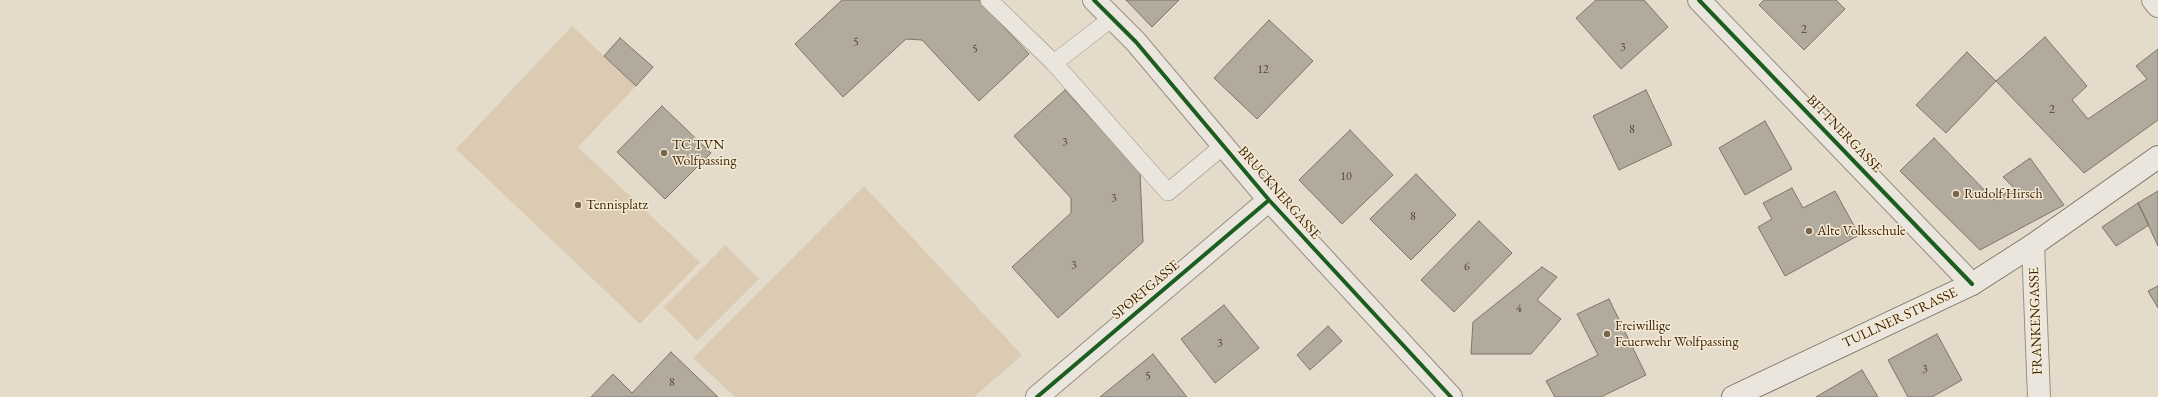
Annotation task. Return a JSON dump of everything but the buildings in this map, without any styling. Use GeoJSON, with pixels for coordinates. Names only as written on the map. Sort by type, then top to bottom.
{"type":"FeatureCollection","features":[{"type":"Feature","properties":{"kind":"street","name":"BRUCKNERGASSE"},"geometry":{"type":"LineString","coordinates":[[1094,0],[1136,42],[1269,200],[1451,397]]}},
{"type":"Feature","properties":{"kind":"street","name":"BITTNERGASSE"},"geometry":{"type":"LineString","coordinates":[[1699,0],[1972,284]]}},
{"type":"Feature","properties":{"kind":"street"},"geometry":{"type":"LineString","coordinates":[[2153,0],[2158,6]]}},
{"type":"Feature","properties":{"kind":"street","name":"TULLNER STRASSE"},"geometry":{"type":"LineString","coordinates":[[1733,397],[1972,284],[2033,245],[2158,157]]}},
{"type":"Feature","properties":{"kind":"street","name":"SPORTGASSE"},"geometry":{"type":"LineString","coordinates":[[1037,397],[1269,200]]}},
{"type":"Feature","properties":{"kind":"street","name":"FRANKENGASSE"},"geometry":{"type":"LineString","coordinates":[[2033,245],[2039,397]]}},
{"type":"Feature","properties":{"kind":"lane"},"geometry":{"type":"LineString","coordinates":[[989,0],[1054,63],[1168,192],[1224,146]]}},
{"type":"Feature","properties":{"kind":"lane"},"geometry":{"type":"LineString","coordinates":[[1054,63],[1112,18]]}},
{"type":"Feature","properties":{"kind":"shaded area","name":"Tennisplatz"},"geometry":{"type":"Polygon","coordinates":[[[572,26],[636,86],[578,147],[700,262],[640,324],[456,149],[572,26]]]}},
{"type":"Feature","properties":{"kind":"shaded area"},"geometry":{"type":"Polygon","coordinates":[[[864,186],[1022,355],[974,397],[735,397],[693,358],[864,186]]]}},
{"type":"Feature","properties":{"kind":"shaded area"},"geometry":{"type":"Polygon","coordinates":[[[725,245],[759,279],[697,341],[664,307],[725,245]]]}},
{"type":"Feature","properties":{"kind":"cycle path"},"geometry":{"type":"LineString","coordinates":[[1094,0],[1136,42],[1269,200],[1451,397]]}},
{"type":"Feature","properties":{"kind":"cycle path"},"geometry":{"type":"LineString","coordinates":[[1699,0],[1972,284]]}},
{"type":"Feature","properties":{"kind":"cycle path"},"geometry":{"type":"LineString","coordinates":[[1037,397],[1269,200]]}},
{"type":"Feature","properties":{"kind":"place","name":"TC TVN Wolfpassing"},"geometry":{"type":"Point","coordinates":[664,153]}},
{"type":"Feature","properties":{"kind":"place","name":"Rudolf Hirsch"},"geometry":{"type":"Point","coordinates":[1956,194]}},
{"type":"Feature","properties":{"kind":"place","name":"Tennisplatz"},"geometry":{"type":"Point","coordinates":[578,205]}},
{"type":"Feature","properties":{"kind":"place","name":"Alte Volksschule"},"geometry":{"type":"Point","coordinates":[1809,231]}},
{"type":"Feature","properties":{"kind":"place","name":"Freiwillige Feuerwehr Wolfpassing"},"geometry":{"type":"Point","coordinates":[1607,334]}}]}
